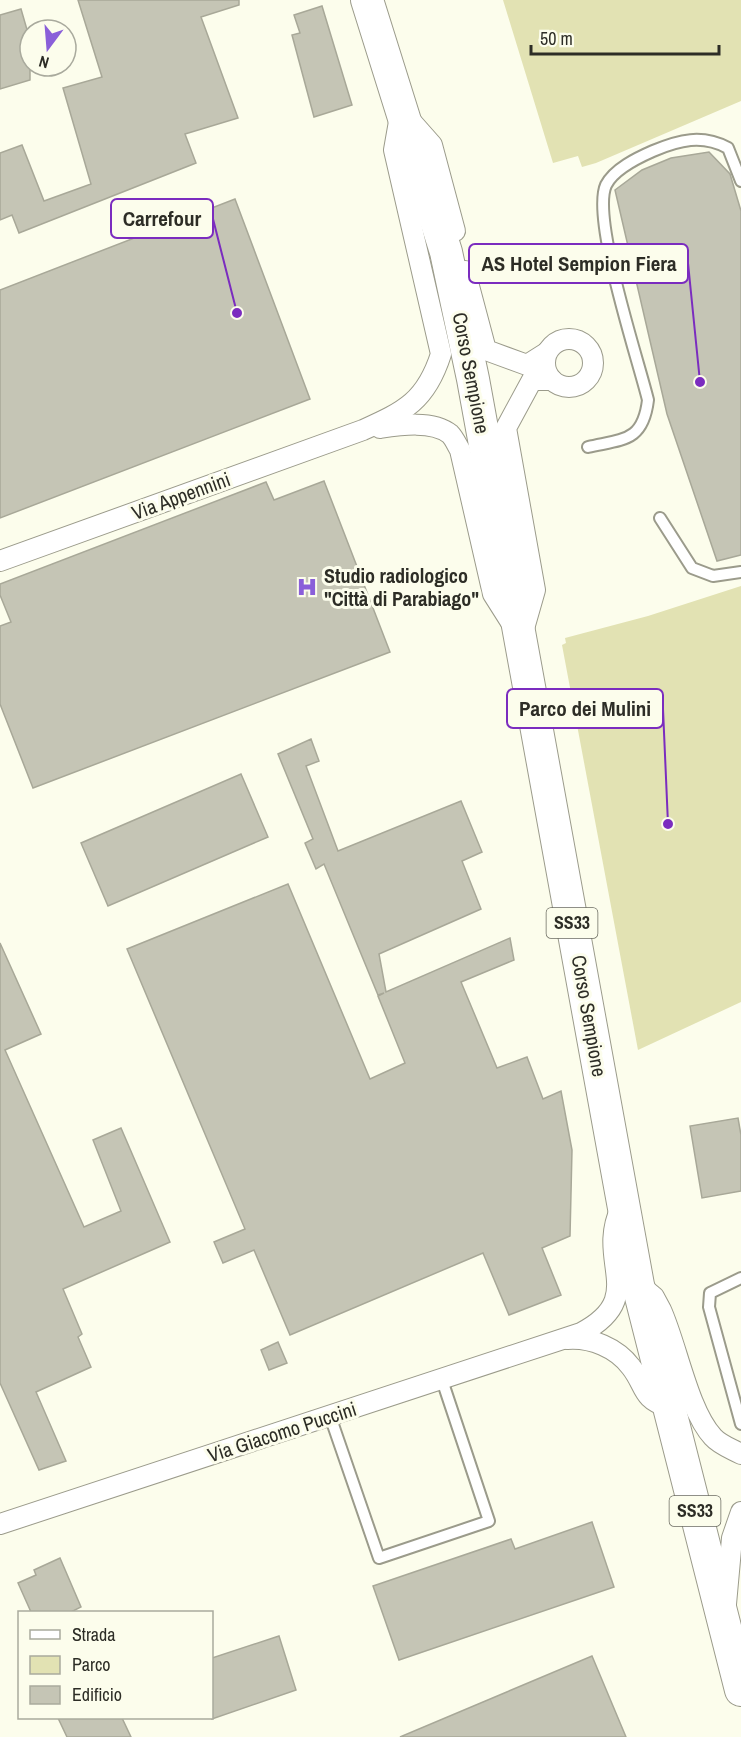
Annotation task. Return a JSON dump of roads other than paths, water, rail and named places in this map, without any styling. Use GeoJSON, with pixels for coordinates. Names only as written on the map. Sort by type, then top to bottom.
{"type":"FeatureCollection","features":[{"type":"Feature","properties":{"kind":"main road","name":"Corso Sempione"},"geometry":{"type":"LineString","coordinates":[[368,0],[446,252],[473,379],[638,1285],[741,1690]]}},
{"type":"Feature","properties":{"kind":"street","name":"Corso Sempione"},"geometry":{"type":"LineString","coordinates":[[402,110],[432,145],[486,350],[527,365],[546,353],[558,341],[573,339],[587,346],[593,361],[589,375],[577,385],[564,386],[552,380],[532,380],[506,428],[534,590],[521,640]]}},
{"type":"Feature","properties":{"kind":"street","name":"Via Appennini"},"geometry":{"type":"LineString","coordinates":[[0,561],[363,430],[404,411],[423,394],[435,374],[441,354],[394,150],[402,110]]}},
{"type":"Feature","properties":{"kind":"street"},"geometry":{"type":"LineString","coordinates":[[546,353],[545,368],[552,380]]}},
{"type":"Feature","properties":{"kind":"street","name":"Via Appennini"},"geometry":{"type":"LineString","coordinates":[[363,430],[406,424],[432,427],[449,434],[460,450],[493,594],[521,640]]}},
{"type":"Feature","properties":{"kind":"street"},"geometry":{"type":"LineString","coordinates":[[565,1340],[602,1320],[615,1305],[618,1288],[612,1232],[622,1205]]}},
{"type":"Feature","properties":{"kind":"street"},"geometry":{"type":"LineString","coordinates":[[638,1285],[654,1297],[662,1310],[698,1412],[707,1428],[718,1442],[741,1454]]}},
{"type":"Feature","properties":{"kind":"street"},"geometry":{"type":"LineString","coordinates":[[565,1340],[585,1340],[611,1349],[630,1366],[649,1399],[668,1407]]}},
{"type":"Feature","properties":{"kind":"street","name":"Via Giacomo Puccini"},"geometry":{"type":"LineString","coordinates":[[0,1524],[565,1340]]}},
{"type":"Feature","properties":{"kind":"street","name":"Corso Sempione"},"geometry":{"type":"LineString","coordinates":[[722,1615],[728,1595],[732,1538],[741,1512]]}},
{"type":"Feature","properties":{"kind":"lane"},"geometry":{"type":"LineString","coordinates":[[588,447],[630,437],[646,421],[648,400],[604,235],[605,188],[612,175],[648,153],[679,140],[699,140],[714,141],[728,148],[741,182]]}},
{"type":"Feature","properties":{"kind":"lane"},"geometry":{"type":"LineString","coordinates":[[660,518],[692,568],[713,576],[741,572]]}},
{"type":"Feature","properties":{"kind":"lane"},"geometry":{"type":"LineString","coordinates":[[741,1278],[710,1293],[709,1307],[741,1424]]}},
{"type":"Feature","properties":{"kind":"lane"},"geometry":{"type":"LineString","coordinates":[[330,1416],[379,1558],[489,1521],[442,1380]]}},
{"type":"Feature","properties":{"kind":"place","name":"Carrefour"},"geometry":{"type":"Point","coordinates":[237,313]}},
{"type":"Feature","properties":{"kind":"place","name":"AS Hotel Sempion Fiera"},"geometry":{"type":"Point","coordinates":[700,382]}},
{"type":"Feature","properties":{"kind":"place","name":"Studio radiologico \"Città di Parabiago\""},"geometry":{"type":"Point","coordinates":[307,587]}},
{"type":"Feature","properties":{"kind":"place","name":"Parco dei Mulini"},"geometry":{"type":"Point","coordinates":[668,824]}}]}
